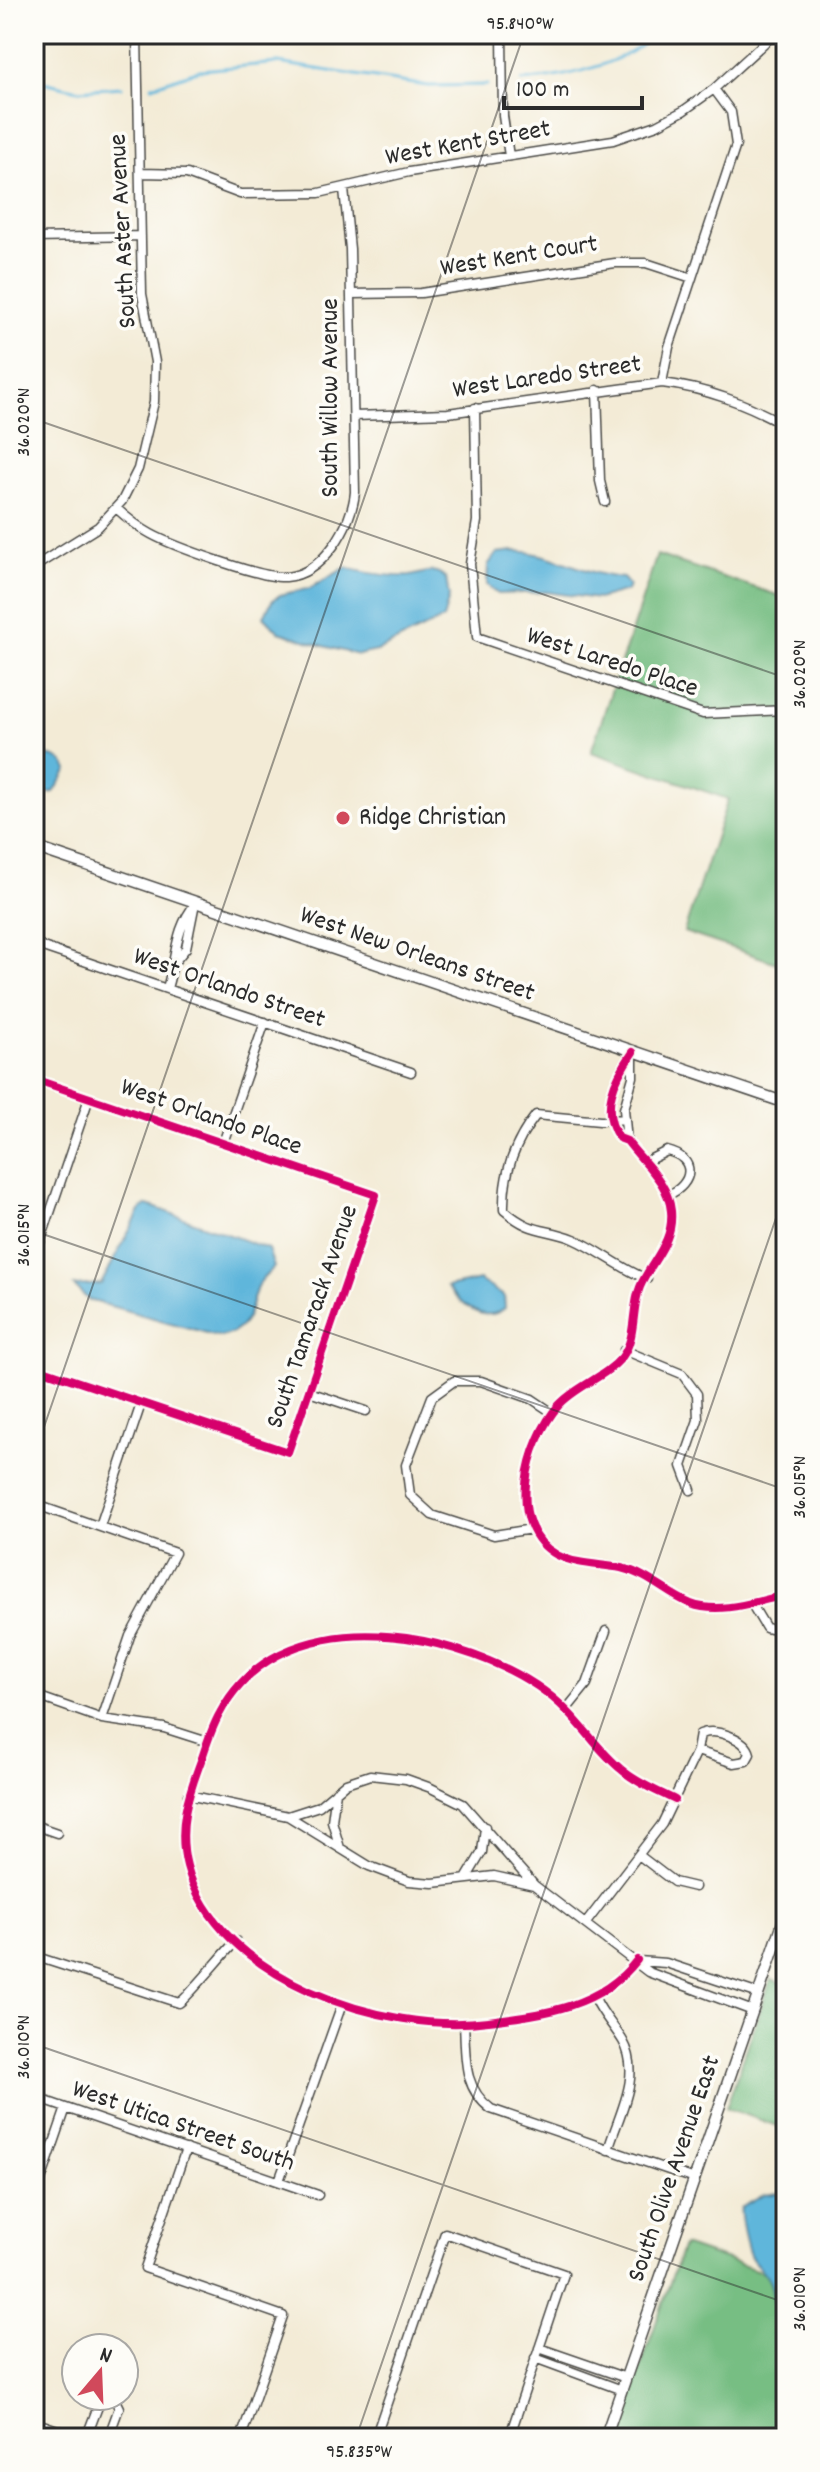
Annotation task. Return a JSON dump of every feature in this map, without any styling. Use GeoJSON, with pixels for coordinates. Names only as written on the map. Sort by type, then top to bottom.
{"type":"FeatureCollection","features":[{"type":"Feature","properties":{"kind":"street","name":"South Aster Avenue"},"geometry":{"type":"LineString","coordinates":[[34,567],[98,527],[116,508],[138,469],[156,383],[153,352],[143,313],[137,34]]}},
{"type":"Feature","properties":{"kind":"street"},"geometry":{"type":"LineString","coordinates":[[502,34],[503,116],[509,156]]}},
{"type":"Feature","properties":{"kind":"street","name":"West Kent Street"},"geometry":{"type":"LineString","coordinates":[[140,173],[187,174],[247,195],[344,189],[409,172],[633,135],[671,118],[714,89],[774,34]]}},
{"type":"Feature","properties":{"kind":"street"},"geometry":{"type":"LineString","coordinates":[[662,383],[669,347],[736,145],[731,112],[714,89]]}},
{"type":"Feature","properties":{"kind":"street","name":"South Willow Avenue"},"geometry":{"type":"LineString","coordinates":[[116,508],[156,537],[260,572],[287,577],[307,571],[319,562],[354,506],[351,294],[344,189]]}},
{"type":"Feature","properties":{"kind":"street"},"geometry":{"type":"LineString","coordinates":[[34,238],[141,236]]}},
{"type":"Feature","properties":{"kind":"street","name":"West Kent Court"},"geometry":{"type":"LineString","coordinates":[[351,294],[421,293],[615,263],[646,263],[692,278]]}},
{"type":"Feature","properties":{"kind":"street","name":"West Laredo Street"},"geometry":{"type":"LineString","coordinates":[[354,416],[433,414],[662,383],[728,400],[765,413],[786,426]]}},
{"type":"Feature","properties":{"kind":"street"},"geometry":{"type":"LineString","coordinates":[[597,390],[600,481],[605,502]]}},
{"type":"Feature","properties":{"kind":"street","name":"West Laredo Place"},"geometry":{"type":"LineString","coordinates":[[475,408],[477,521],[470,564],[477,637],[703,714],[786,710]]}},
{"type":"Feature","properties":{"kind":"street","name":"West New Orleans Street"},"geometry":{"type":"LineString","coordinates":[[34,847],[786,1103]]}},
{"type":"Feature","properties":{"kind":"street"},"geometry":{"type":"LineString","coordinates":[[167,988],[176,960],[174,944],[182,921],[196,903]]}},
{"type":"Feature","properties":{"kind":"street","name":"West Orlando Street"},"geometry":{"type":"LineString","coordinates":[[34,944],[411,1072]]}},
{"type":"Feature","properties":{"kind":"street"},"geometry":{"type":"LineString","coordinates":[[223,1143],[265,1022]]}},
{"type":"Feature","properties":{"kind":"street"},"geometry":{"type":"LineString","coordinates":[[633,1052],[615,1085],[610,1120],[619,1138],[627,1141],[668,1195],[669,1237],[641,1285],[621,1357],[566,1398],[543,1428],[526,1482],[524,1502],[532,1529],[553,1553],[572,1562],[635,1572],[692,1604],[717,1609],[786,1595]]}},
{"type":"Feature","properties":{"kind":"street"},"geometry":{"type":"LineString","coordinates":[[627,1141],[629,1135],[624,1119],[633,1077],[633,1052]]}},
{"type":"Feature","properties":{"kind":"street","name":"West Orlando Place"},"geometry":{"type":"LineString","coordinates":[[34,1079],[376,1195]]}},
{"type":"Feature","properties":{"kind":"street"},"geometry":{"type":"LineString","coordinates":[[615,1085],[629,1090]]}},
{"type":"Feature","properties":{"kind":"street"},"geometry":{"type":"LineString","coordinates":[[34,1260],[89,1098]]}},
{"type":"Feature","properties":{"kind":"street"},"geometry":{"type":"LineString","coordinates":[[624,1119],[536,1115],[521,1137],[508,1168],[504,1210],[532,1230],[573,1239],[615,1265],[647,1279]]}},
{"type":"Feature","properties":{"kind":"street"},"geometry":{"type":"LineString","coordinates":[[645,1162],[667,1151],[686,1161],[691,1170],[689,1178],[682,1188],[668,1195]]}},
{"type":"Feature","properties":{"kind":"street","name":"South Tamarack Avenue"},"geometry":{"type":"LineString","coordinates":[[141,1404],[288,1452],[376,1195]]}},
{"type":"Feature","properties":{"kind":"street"},"geometry":{"type":"LineString","coordinates":[[624,1350],[682,1374],[697,1394],[698,1420],[682,1466],[691,1490]]}},
{"type":"Feature","properties":{"kind":"street"},"geometry":{"type":"LineString","coordinates":[[34,1367],[141,1404],[100,1526]]}},
{"type":"Feature","properties":{"kind":"street"},"geometry":{"type":"LineString","coordinates":[[532,1529],[494,1535],[432,1515],[410,1495],[406,1465],[420,1434],[426,1409],[442,1387],[454,1381],[481,1381],[532,1399],[553,1413]]}},
{"type":"Feature","properties":{"kind":"street"},"geometry":{"type":"LineString","coordinates":[[309,1392],[366,1411]]}},
{"type":"Feature","properties":{"kind":"street"},"geometry":{"type":"LineString","coordinates":[[34,1504],[175,1553],[130,1636],[102,1719]]}},
{"type":"Feature","properties":{"kind":"street"},"geometry":{"type":"LineString","coordinates":[[751,1603],[766,1628],[786,1632]]}},
{"type":"Feature","properties":{"kind":"street"},"geometry":{"type":"LineString","coordinates":[[566,1710],[587,1684],[606,1631]]}},
{"type":"Feature","properties":{"kind":"street"},"geometry":{"type":"LineString","coordinates":[[637,1960],[619,1982],[595,1998],[513,2017],[464,2023],[402,2019],[342,2004],[288,1979],[236,1941],[202,1900],[192,1879],[184,1847],[188,1795],[219,1714],[247,1678],[275,1656],[303,1644],[339,1636],[372,1635],[441,1645],[512,1673],[566,1710],[621,1769],[675,1800]]}},
{"type":"Feature","properties":{"kind":"street"},"geometry":{"type":"LineString","coordinates":[[34,1695],[102,1719],[164,1728],[208,1742]]}},
{"type":"Feature","properties":{"kind":"street"},"geometry":{"type":"LineString","coordinates":[[586,1923],[640,1856],[675,1800],[697,1751],[698,1736],[702,1732],[742,1742],[750,1754],[746,1761],[737,1764],[697,1751]]}},
{"type":"Feature","properties":{"kind":"street"},"geometry":{"type":"LineString","coordinates":[[288,1816],[319,1806],[336,1790],[357,1777],[370,1775],[406,1779],[463,1804],[534,1885],[660,1979],[753,2011]]}},
{"type":"Feature","properties":{"kind":"street"},"geometry":{"type":"LineString","coordinates":[[336,1790],[332,1821],[340,1848]]}},
{"type":"Feature","properties":{"kind":"street"},"geometry":{"type":"LineString","coordinates":[[188,1795],[288,1816],[369,1866],[409,1881],[433,1883],[494,1876],[534,1885]]}},
{"type":"Feature","properties":{"kind":"street"},"geometry":{"type":"LineString","coordinates":[[34,1825],[57,1833]]}},
{"type":"Feature","properties":{"kind":"street"},"geometry":{"type":"LineString","coordinates":[[467,1877],[482,1852],[485,1827]]}},
{"type":"Feature","properties":{"kind":"street"},"geometry":{"type":"LineString","coordinates":[[640,1856],[674,1882],[695,1887]]}},
{"type":"Feature","properties":{"kind":"street","name":"South Olive Avenue East"},"geometry":{"type":"LineString","coordinates":[[605,2438],[785,1919]]}},
{"type":"Feature","properties":{"kind":"street"},"geometry":{"type":"LineString","coordinates":[[34,1956],[179,2003],[236,1941]]}},
{"type":"Feature","properties":{"kind":"street"},"geometry":{"type":"LineString","coordinates":[[637,1960],[666,1963],[759,1994]]}},
{"type":"Feature","properties":{"kind":"street"},"geometry":{"type":"LineString","coordinates":[[595,1998],[622,2039],[632,2065],[631,2078],[608,2150]]}},
{"type":"Feature","properties":{"kind":"street"},"geometry":{"type":"LineString","coordinates":[[279,2181],[342,2004]]}},
{"type":"Feature","properties":{"kind":"street"},"geometry":{"type":"LineString","coordinates":[[464,2023],[468,2081],[482,2103],[503,2115],[695,2179]]}},
{"type":"Feature","properties":{"kind":"street","name":"West Utica Street South"},"geometry":{"type":"LineString","coordinates":[[34,2097],[318,2195]]}},
{"type":"Feature","properties":{"kind":"street"},"geometry":{"type":"LineString","coordinates":[[34,2201],[66,2108]]}},
{"type":"Feature","properties":{"kind":"street"},"geometry":{"type":"LineString","coordinates":[[186,2149],[145,2268],[283,2316],[241,2438]]}},
{"type":"Feature","properties":{"kind":"street"},"geometry":{"type":"LineString","coordinates":[[375,2438],[445,2233],[564,2274],[509,2438]]}},
{"type":"Feature","properties":{"kind":"street"},"geometry":{"type":"LineString","coordinates":[[539,2348],[626,2378]]}},
{"type":"Feature","properties":{"kind":"street"},"geometry":{"type":"LineString","coordinates":[[535,2358],[622,2390]]}},
{"type":"Feature","properties":{"kind":"street"},"geometry":{"type":"LineString","coordinates":[[34,2422],[83,2438],[95,2412]]}},
{"type":"Feature","properties":{"kind":"street"},"geometry":{"type":"LineString","coordinates":[[108,2438],[118,2412]]}},
{"type":"Feature","properties":{"kind":"green space"},"geometry":{"type":"Polygon","coordinates":[[[657,555],[786,598],[786,966],[684,932],[728,799],[591,752],[657,555]]]}},
{"type":"Feature","properties":{"kind":"green space"},"geometry":{"type":"Polygon","coordinates":[[[771,1979],[786,1984],[786,2129],[726,2108],[771,1979]]]}},
{"type":"Feature","properties":{"kind":"green space"},"geometry":{"type":"Polygon","coordinates":[[[683,2245],[786,2280],[786,2438],[616,2438],[683,2245]]]}},
{"type":"Feature","properties":{"kind":"water"},"geometry":{"type":"Polygon","coordinates":[[[514,551],[542,555],[595,573],[623,578],[629,585],[627,591],[598,599],[546,592],[498,594],[487,585],[488,565],[497,553],[514,551]]]}},
{"type":"Feature","properties":{"kind":"water"},"geometry":{"type":"Polygon","coordinates":[[[347,567],[387,575],[441,574],[446,578],[449,597],[443,619],[377,651],[358,655],[279,632],[264,616],[272,601],[280,595],[310,588],[347,567]]]}},
{"type":"Feature","properties":{"kind":"water"},"geometry":{"type":"Polygon","coordinates":[[[34,754],[58,759],[68,770],[54,792],[34,794],[34,754]]]}},
{"type":"Feature","properties":{"kind":"water"},"geometry":{"type":"Polygon","coordinates":[[[148,1205],[268,1249],[274,1267],[258,1284],[243,1324],[231,1334],[221,1337],[89,1300],[74,1286],[101,1284],[141,1209],[148,1205]]]}},
{"type":"Feature","properties":{"kind":"water"},"geometry":{"type":"Polygon","coordinates":[[[479,1280],[504,1296],[505,1308],[497,1313],[481,1313],[466,1306],[447,1287],[479,1280]]]}},
{"type":"Feature","properties":{"kind":"water"},"geometry":{"type":"Polygon","coordinates":[[[779,2193],[786,2201],[786,2331],[776,2313],[768,2279],[749,2253],[741,2212],[741,2208],[764,2195],[779,2193]]]}},
{"type":"Feature","properties":{"kind":"waterway"},"geometry":{"type":"LineString","coordinates":[[522,81],[593,68],[626,54],[656,34]]}},
{"type":"Feature","properties":{"kind":"waterway"},"geometry":{"type":"LineString","coordinates":[[152,86],[200,70],[278,63],[428,86],[487,85]]}},
{"type":"Feature","properties":{"kind":"waterway"},"geometry":{"type":"LineString","coordinates":[[43,82],[79,90],[122,87]]}},
{"type":"Feature","properties":{"kind":"cycle path"},"geometry":{"type":"LineString","coordinates":[[633,1052],[615,1083],[610,1116],[619,1138],[627,1141],[665,1190],[671,1211],[669,1233],[640,1287],[630,1341],[622,1357],[559,1405],[538,1440],[526,1483],[530,1524],[541,1542],[557,1555],[631,1571],[691,1604],[726,1608],[786,1595]]}},
{"type":"Feature","properties":{"kind":"cycle path"},"geometry":{"type":"LineString","coordinates":[[34,1079],[376,1195],[288,1452],[34,1367]]}},
{"type":"Feature","properties":{"kind":"cycle path"},"geometry":{"type":"LineString","coordinates":[[637,1960],[623,1976],[589,1998],[570,2006],[530,2015],[447,2023],[402,2019],[355,2008],[310,1991],[268,1968],[232,1940],[204,1906],[184,1852],[188,1798],[220,1713],[240,1685],[265,1663],[293,1648],[324,1639],[390,1636],[455,1649],[515,1673],[556,1700],[628,1775],[675,1800]]}},
{"type":"Feature","properties":{"kind":"place","name":"Ridge Christian"},"geometry":{"type":"Point","coordinates":[343,818]}}]}
